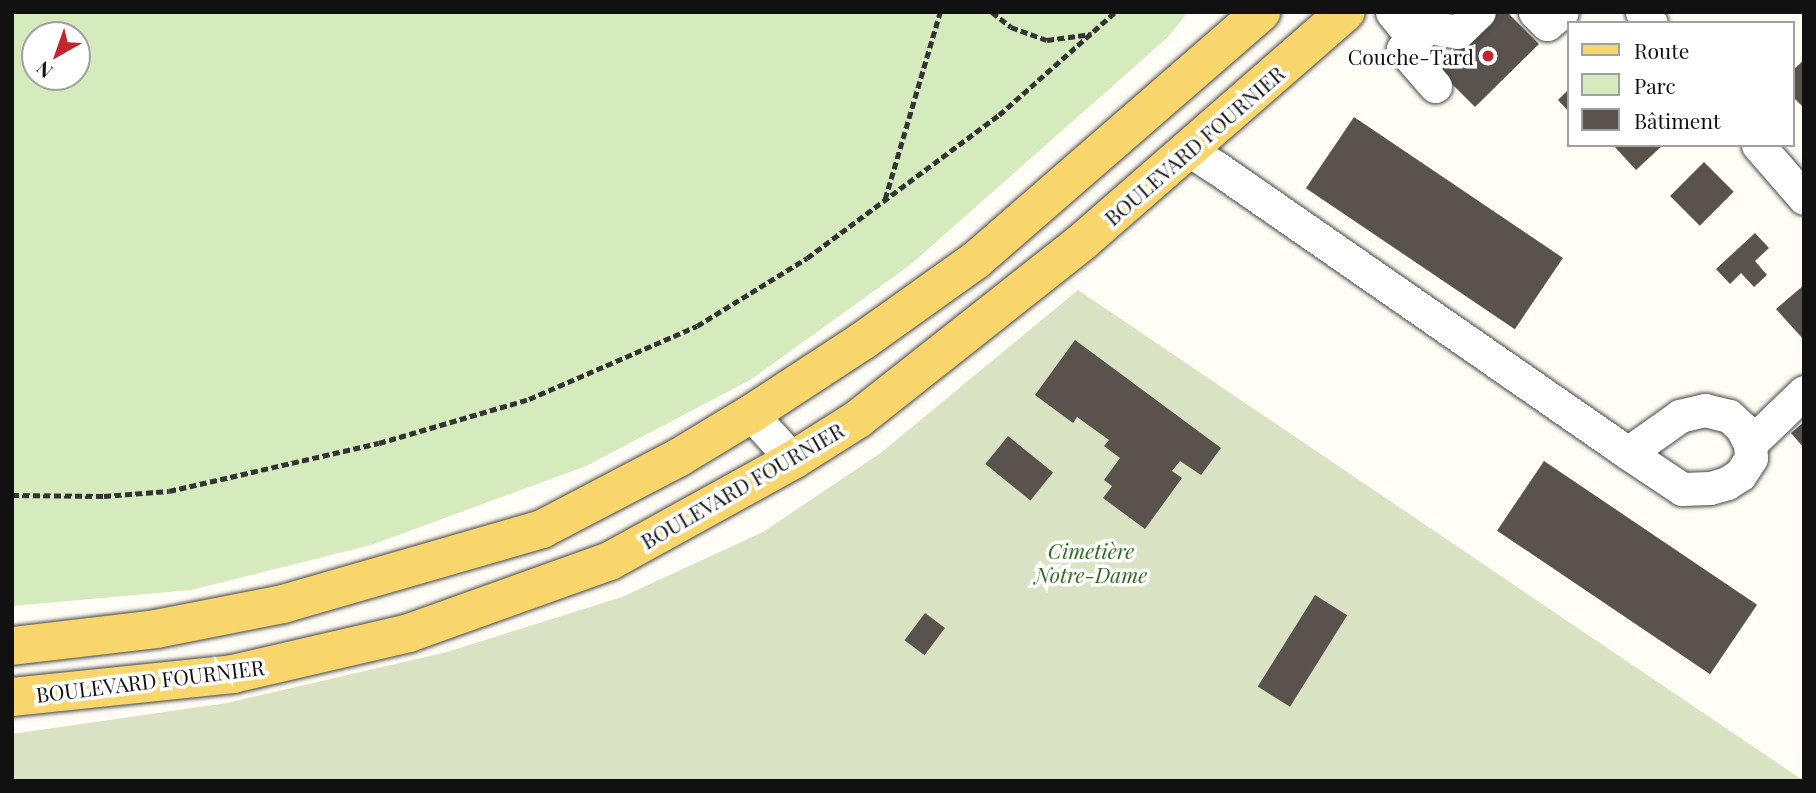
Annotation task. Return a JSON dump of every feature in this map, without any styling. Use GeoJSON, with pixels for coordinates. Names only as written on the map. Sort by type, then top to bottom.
{"type":"FeatureCollection","features":[{"type":"Feature","properties":{"kind":"main road"},"geometry":{"type":"LineString","coordinates":[[12,646],[156,629],[284,604],[542,530],[678,458],[751,414],[864,340],[976,260],[1261,12]]}},
{"type":"Feature","properties":{"kind":"main road","name":"BOULEVARD FOURNIER"},"geometry":{"type":"LineString","coordinates":[[12,697],[233,674],[409,634],[610,561],[793,460],[858,419],[1082,242],[1346,12]]}},
{"type":"Feature","properties":{"kind":"street"},"geometry":{"type":"LineString","coordinates":[[1392,12],[1423,26],[1458,32],[1479,12]]}},
{"type":"Feature","properties":{"kind":"street"},"geometry":{"type":"LineString","coordinates":[[1535,12],[1547,24],[1562,12]]}},
{"type":"Feature","properties":{"kind":"street"},"geometry":{"type":"LineString","coordinates":[[1423,26],[1404,49],[1435,86]]}},
{"type":"Feature","properties":{"kind":"street"},"geometry":{"type":"LineString","coordinates":[[1760,147],[1804,198]]}},
{"type":"Feature","properties":{"kind":"street"},"geometry":{"type":"LineString","coordinates":[[1189,150],[1628,453],[1682,489],[1696,490],[1727,483],[1740,475],[1751,458],[1751,444],[1742,428],[1729,416],[1705,410],[1681,416],[1628,453]]}},
{"type":"Feature","properties":{"kind":"street"},"geometry":{"type":"LineString","coordinates":[[1751,444],[1804,392]]}},
{"type":"Feature","properties":{"kind":"street"},"geometry":{"type":"LineString","coordinates":[[751,414],[793,460]]}},
{"type":"Feature","properties":{"kind":"path"},"geometry":{"type":"LineString","coordinates":[[885,200],[940,12]]}},
{"type":"Feature","properties":{"kind":"path"},"geometry":{"type":"LineString","coordinates":[[992,12],[1011,27],[1047,40],[1092,34]]}},
{"type":"Feature","properties":{"kind":"path"},"geometry":{"type":"LineString","coordinates":[[12,495],[104,496],[169,491],[379,443],[529,399],[696,326],[807,258],[999,115],[1115,12]]}},
{"type":"Feature","properties":{"kind":"green space"},"geometry":{"type":"Polygon","coordinates":[[[12,12],[1188,12],[1168,37],[910,265],[750,380],[586,466],[371,545],[191,590],[12,606],[12,12]]]}},
{"type":"Feature","properties":{"kind":"green space","name":"Cimetière Notre-Dame"},"geometry":{"type":"Polygon","coordinates":[[[1078,290],[1804,781],[12,781],[12,734],[227,703],[447,652],[622,597],[763,532],[882,452],[1078,290]]]}},
{"type":"Feature","properties":{"kind":"building","name":"Couche-Tard"},"geometry":{"type":"Polygon","coordinates":[[[1493,12],[1507,12],[1539,44],[1475,107],[1436,68],[1493,12]]]}},
{"type":"Feature","properties":{"kind":"building"},"geometry":{"type":"Polygon","coordinates":[[[1804,60],[1804,108],[1795,99],[1795,68],[1804,60]]]}},
{"type":"Feature","properties":{"kind":"building"},"geometry":{"type":"Polygon","coordinates":[[[1568,90],[1568,111],[1558,100],[1568,90]]]}},
{"type":"Feature","properties":{"kind":"building"},"geometry":{"type":"Polygon","coordinates":[[[1354,117],[1563,258],[1515,329],[1306,188],[1354,117]]]}},
{"type":"Feature","properties":{"kind":"building"},"geometry":{"type":"Polygon","coordinates":[[[1615,147],[1661,147],[1636,170],[1615,147]]]}},
{"type":"Feature","properties":{"kind":"building"},"geometry":{"type":"Polygon","coordinates":[[[1704,162],[1734,192],[1700,226],[1670,196],[1704,162]]]}},
{"type":"Feature","properties":{"kind":"building"},"geometry":{"type":"Polygon","coordinates":[[[1755,233],[1769,248],[1755,261],[1767,275],[1754,287],[1741,273],[1730,284],[1716,269],[1755,233]]]}},
{"type":"Feature","properties":{"kind":"building"},"geometry":{"type":"Polygon","coordinates":[[[1804,285],[1804,340],[1776,309],[1804,285]]]}},
{"type":"Feature","properties":{"kind":"building"},"geometry":{"type":"Polygon","coordinates":[[[1075,340],[1221,448],[1201,475],[1180,461],[1172,471],[1182,478],[1145,529],[1103,498],[1112,486],[1104,480],[1120,458],[1104,446],[1109,440],[1077,417],[1073,423],[1035,395],[1075,340]]]}},
{"type":"Feature","properties":{"kind":"building"},"geometry":{"type":"Polygon","coordinates":[[[1804,422],[1804,448],[1791,433],[1804,422]]]}},
{"type":"Feature","properties":{"kind":"building"},"geometry":{"type":"Polygon","coordinates":[[[1008,436],[1053,473],[1030,500],[985,464],[1008,436]]]}},
{"type":"Feature","properties":{"kind":"building"},"geometry":{"type":"Polygon","coordinates":[[[1544,461],[1757,605],[1710,674],[1497,531],[1544,461]]]}},
{"type":"Feature","properties":{"kind":"building"},"geometry":{"type":"Polygon","coordinates":[[[1315,595],[1347,615],[1290,707],[1258,687],[1315,595]]]}},
{"type":"Feature","properties":{"kind":"building"},"geometry":{"type":"Polygon","coordinates":[[[925,613],[945,628],[925,655],[905,640],[925,613]]]}},
{"type":"Feature","properties":{"kind":"place","name":"Couche-Tard"},"geometry":{"type":"Point","coordinates":[1488,56]}}]}
